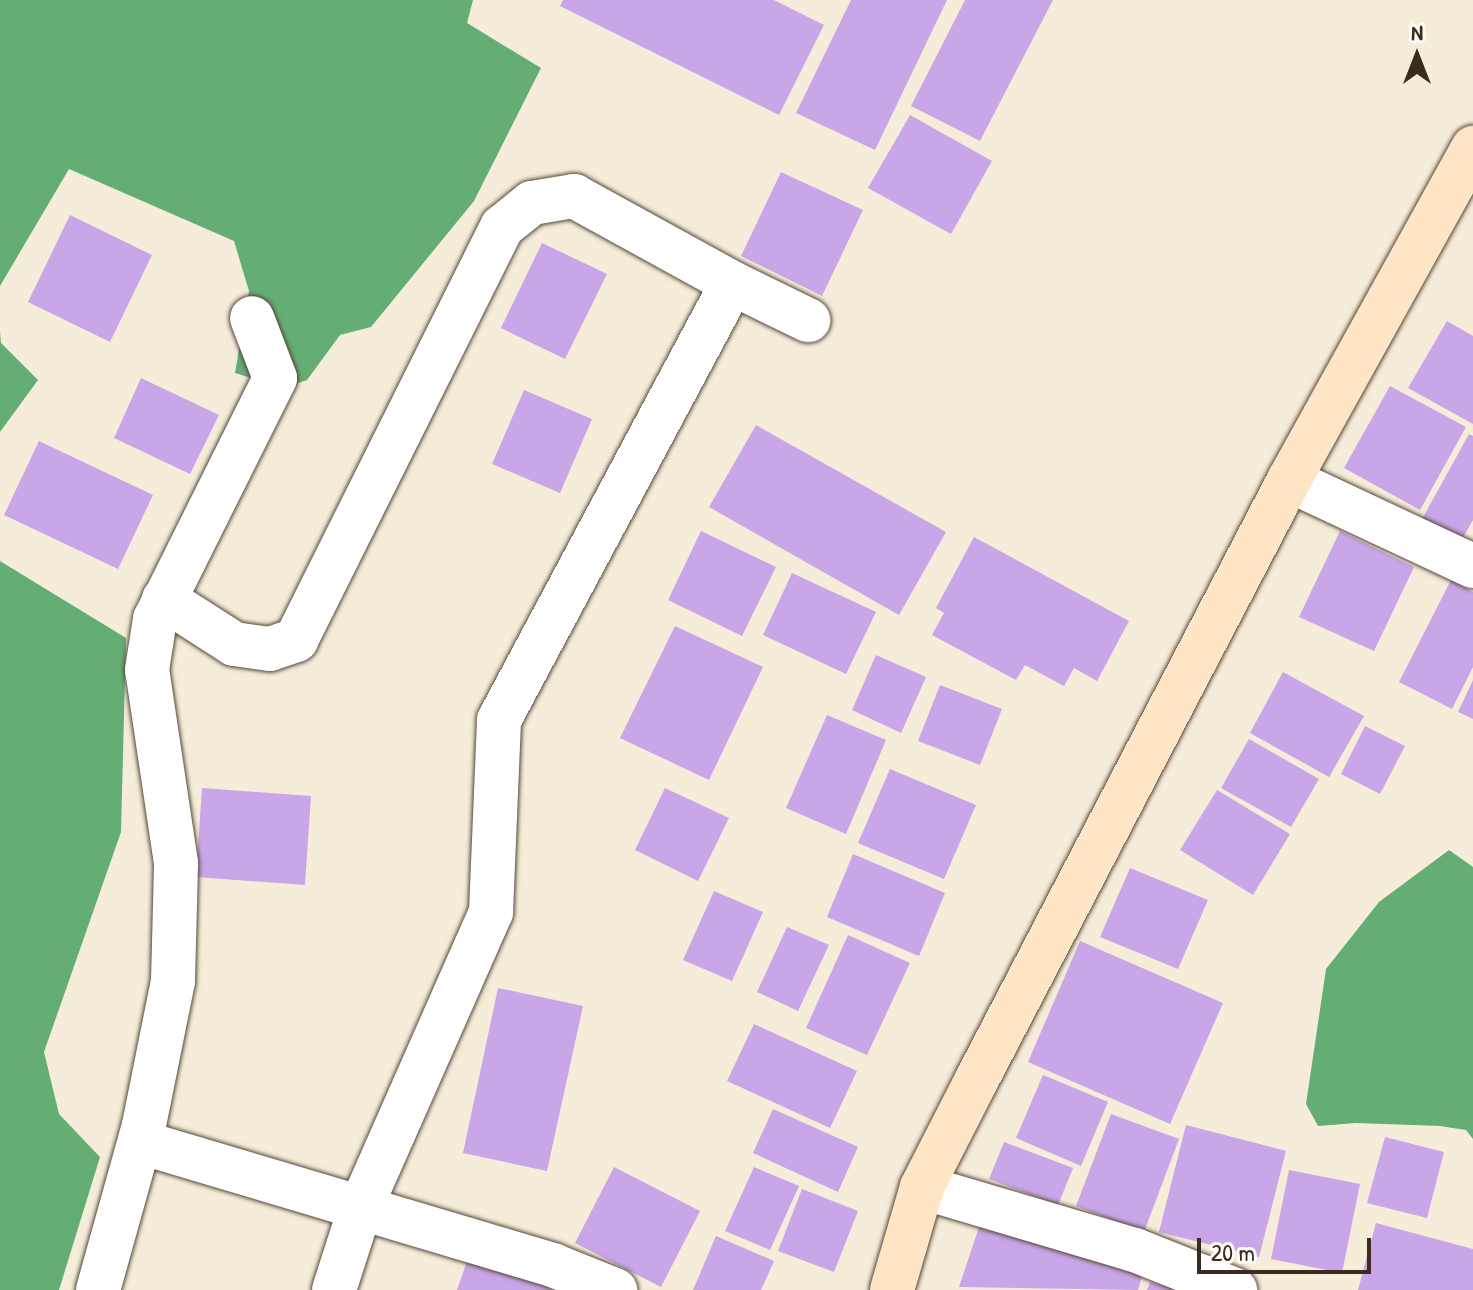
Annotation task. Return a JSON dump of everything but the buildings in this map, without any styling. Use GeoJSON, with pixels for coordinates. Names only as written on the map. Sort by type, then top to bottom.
{"type":"FeatureCollection","features":[{"type":"Feature","properties":{"kind":"main road"},"geometry":{"type":"LineString","coordinates":[[892,1290],[922,1187],[1289,480],[1473,148]]}},
{"type":"Feature","properties":{"kind":"street"},"geometry":{"type":"LineString","coordinates":[[164,599],[234,644],[270,649],[296,640],[502,227],[532,203],[574,196],[732,283],[808,320]]}},
{"type":"Feature","properties":{"kind":"street"},"geometry":{"type":"LineString","coordinates":[[334,1290],[360,1209],[491,912],[499,720],[732,283]]}},
{"type":"Feature","properties":{"kind":"street"},"geometry":{"type":"LineString","coordinates":[[98,1290],[140,1142],[173,981],[176,863],[147,670],[155,619],[275,378],[252,318]]}},
{"type":"Feature","properties":{"kind":"street"},"geometry":{"type":"LineString","coordinates":[[1289,480],[1473,566]]}},
{"type":"Feature","properties":{"kind":"street"},"geometry":{"type":"LineString","coordinates":[[140,1142],[555,1266],[615,1290]]}},
{"type":"Feature","properties":{"kind":"street"},"geometry":{"type":"LineString","coordinates":[[922,1187],[1135,1250],[1235,1290]]}},
{"type":"Feature","properties":{"kind":"green space"},"geometry":{"type":"Polygon","coordinates":[[[0,0],[473,0],[467,23],[541,68],[474,201],[371,327],[340,335],[307,380],[283,388],[235,373],[249,291],[234,241],[69,169],[0,286],[0,0]]]}},
{"type":"Feature","properties":{"kind":"green space"},"geometry":{"type":"Polygon","coordinates":[[[0,332],[1,343],[38,380],[0,432],[0,332]]]}},
{"type":"Feature","properties":{"kind":"green space"},"geometry":{"type":"Polygon","coordinates":[[[0,561],[126,638],[121,832],[44,1052],[59,1114],[100,1157],[59,1290],[0,1290],[0,561]]]}},
{"type":"Feature","properties":{"kind":"green space"},"geometry":{"type":"Polygon","coordinates":[[[1449,850],[1473,867],[1473,1139],[1466,1130],[1440,1126],[1356,1123],[1318,1126],[1306,1104],[1326,969],[1379,902],[1449,850]]]}}]}
